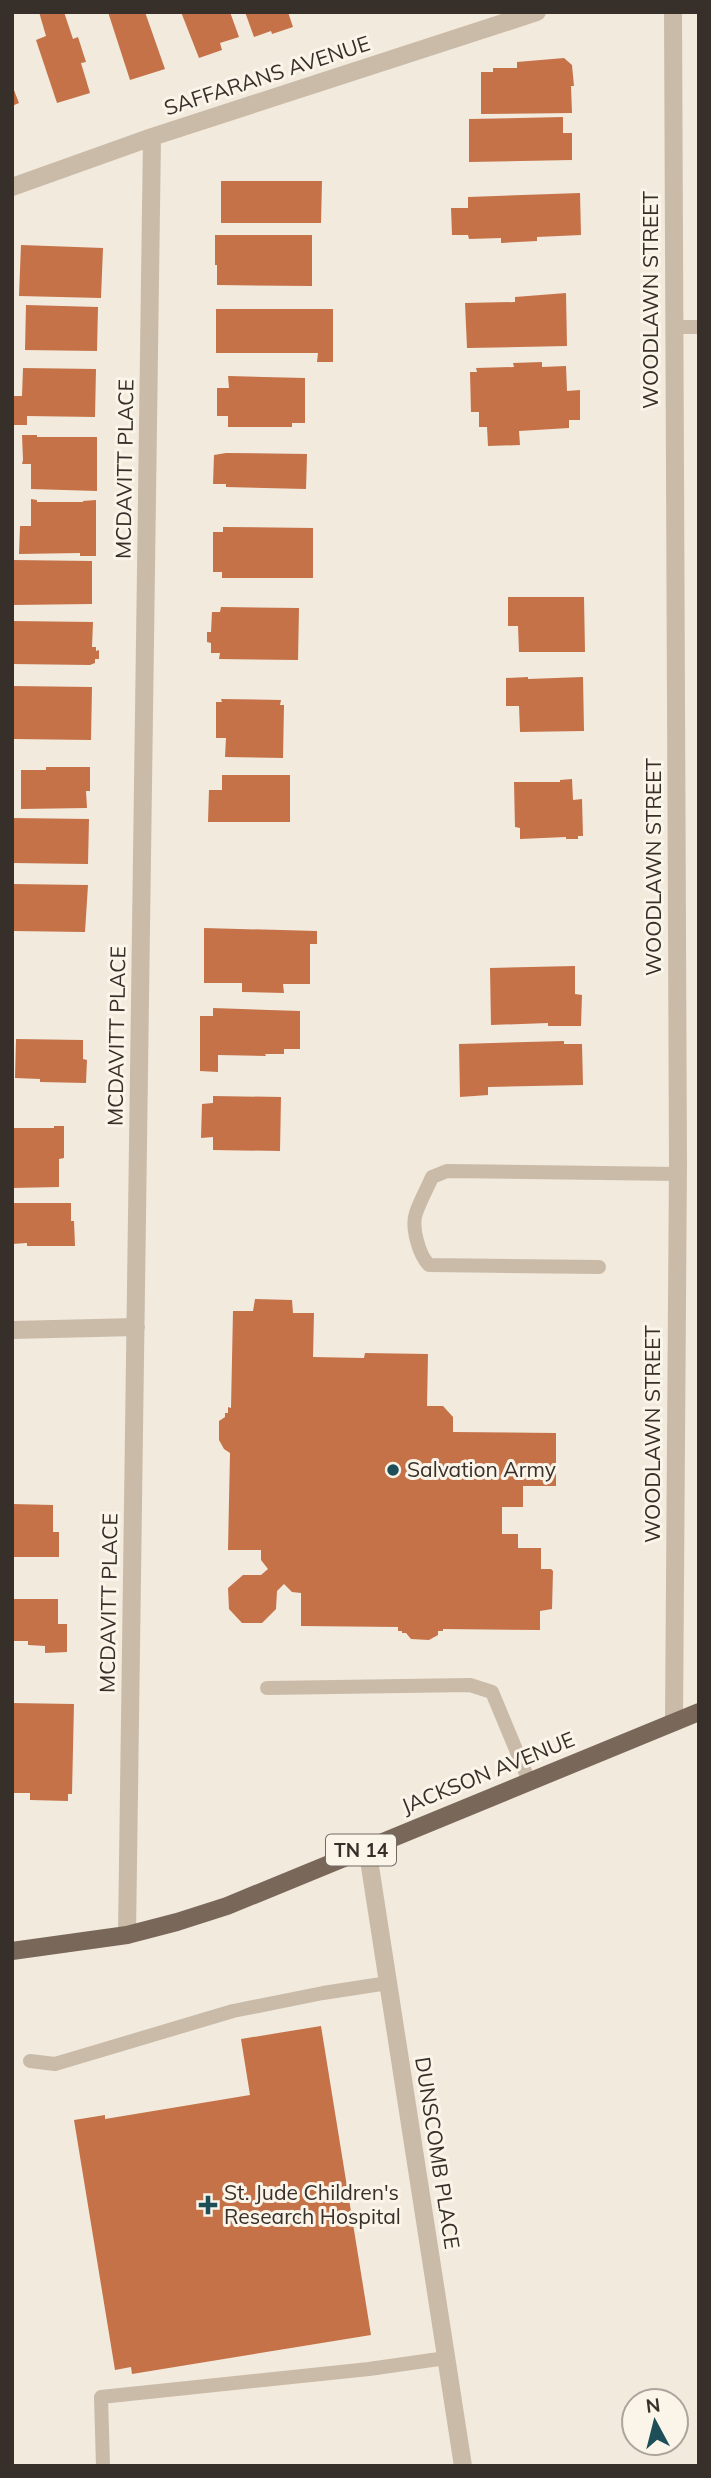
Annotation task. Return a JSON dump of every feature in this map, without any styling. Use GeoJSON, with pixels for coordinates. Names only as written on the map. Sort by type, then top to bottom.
{"type":"FeatureCollection","features":[{"type":"Feature","properties":{"kind":"main road","name":"JACKSON AVENUE"},"geometry":{"type":"LineString","coordinates":[[12,1951],[127,1935],[227,1906],[699,1712]]}},
{"type":"Feature","properties":{"kind":"street","name":"SAFFARANS AVENUE"},"geometry":{"type":"LineString","coordinates":[[12,187],[152,137],[537,12]]}},
{"type":"Feature","properties":{"kind":"street","name":"WOODLAWN STREET"},"geometry":{"type":"LineString","coordinates":[[673,12],[678,1174],[674,1722]]}},
{"type":"Feature","properties":{"kind":"street","name":"MCDAVITT PLACE"},"geometry":{"type":"LineString","coordinates":[[127,1935],[152,137]]}},
{"type":"Feature","properties":{"kind":"street"},"geometry":{"type":"LineString","coordinates":[[12,1330],[136,1327]]}},
{"type":"Feature","properties":{"kind":"street","name":"DUNSCOMB PLACE"},"geometry":{"type":"LineString","coordinates":[[367,1847],[463,2466]]}},
{"type":"Feature","properties":{"kind":"lane"},"geometry":{"type":"LineString","coordinates":[[674,327],[699,327]]}},
{"type":"Feature","properties":{"kind":"lane"},"geometry":{"type":"LineString","coordinates":[[599,1266],[429,1265],[422,1259],[418,1249],[414,1216],[432,1177],[446,1171],[678,1174]]}},
{"type":"Feature","properties":{"kind":"lane"},"geometry":{"type":"LineString","coordinates":[[267,1688],[470,1685],[492,1692],[529,1782]]}},
{"type":"Feature","properties":{"kind":"lane"},"geometry":{"type":"LineString","coordinates":[[30,2061],[55,2064],[233,2011],[388,1983]]}},
{"type":"Feature","properties":{"kind":"lane"},"geometry":{"type":"LineString","coordinates":[[103,2466],[101,2397],[369,2369],[446,2358]]}},
{"type":"Feature","properties":{"kind":"building"},"geometry":{"type":"Polygon","coordinates":[[[39,12],[64,12],[73,39],[78,37],[86,62],[81,63],[90,93],[57,103],[36,40],[46,36],[39,12]]]}},
{"type":"Feature","properties":{"kind":"building"},"geometry":{"type":"Polygon","coordinates":[[[108,12],[145,12],[165,69],[130,80],[108,12]]]}},
{"type":"Feature","properties":{"kind":"building"},"geometry":{"type":"Polygon","coordinates":[[[181,12],[230,12],[239,37],[220,43],[222,50],[199,58],[181,12]]]}},
{"type":"Feature","properties":{"kind":"building"},"geometry":{"type":"Polygon","coordinates":[[[245,12],[288,12],[293,27],[254,37],[245,12]]]}},
{"type":"Feature","properties":{"kind":"building"},"geometry":{"type":"Polygon","coordinates":[[[564,58],[572,65],[572,113],[481,114],[481,72],[493,72],[493,68],[517,68],[517,62],[564,58]]]}},
{"type":"Feature","properties":{"kind":"building"},"geometry":{"type":"Polygon","coordinates":[[[12,85],[19,103],[12,106],[12,85]]]}},
{"type":"Feature","properties":{"kind":"building"},"geometry":{"type":"Polygon","coordinates":[[[563,117],[563,133],[572,133],[572,160],[469,162],[469,119],[563,117]]]}},
{"type":"Feature","properties":{"kind":"building"},"geometry":{"type":"Polygon","coordinates":[[[221,181],[322,181],[321,223],[221,223],[221,181]]]}},
{"type":"Feature","properties":{"kind":"building"},"geometry":{"type":"Polygon","coordinates":[[[580,193],[581,235],[537,237],[537,241],[501,243],[501,238],[469,239],[468,235],[452,235],[451,208],[468,208],[468,197],[580,193]]]}},
{"type":"Feature","properties":{"kind":"building"},"geometry":{"type":"Polygon","coordinates":[[[215,235],[312,235],[312,286],[217,285],[215,235]]]}},
{"type":"Feature","properties":{"kind":"building"},"geometry":{"type":"Polygon","coordinates":[[[21,245],[103,248],[101,298],[19,296],[21,245]]]}},
{"type":"Feature","properties":{"kind":"building"},"geometry":{"type":"Polygon","coordinates":[[[566,293],[567,346],[467,348],[465,303],[515,302],[515,297],[566,293]]]}},
{"type":"Feature","properties":{"kind":"building"},"geometry":{"type":"Polygon","coordinates":[[[26,305],[98,307],[97,351],[25,350],[26,305]]]}},
{"type":"Feature","properties":{"kind":"building"},"geometry":{"type":"Polygon","coordinates":[[[216,309],[333,309],[333,362],[317,362],[318,353],[216,353],[216,309]]]}},
{"type":"Feature","properties":{"kind":"building"},"geometry":{"type":"Polygon","coordinates":[[[542,362],[542,367],[566,366],[567,391],[580,390],[580,420],[569,420],[569,428],[519,431],[520,445],[488,446],[487,427],[479,427],[479,412],[471,412],[470,372],[477,372],[476,368],[514,367],[513,363],[542,362]]]}},
{"type":"Feature","properties":{"kind":"building"},"geometry":{"type":"Polygon","coordinates":[[[23,368],[96,369],[95,417],[27,416],[27,425],[12,425],[12,396],[22,396],[23,368]]]}},
{"type":"Feature","properties":{"kind":"building"},"geometry":{"type":"Polygon","coordinates":[[[228,376],[305,378],[305,423],[292,423],[292,427],[228,427],[228,416],[217,416],[217,388],[229,388],[228,376]]]}},
{"type":"Feature","properties":{"kind":"building"},"geometry":{"type":"Polygon","coordinates":[[[22,435],[97,437],[97,491],[31,489],[31,464],[22,464],[22,435]]]}},
{"type":"Feature","properties":{"kind":"building"},"geometry":{"type":"Polygon","coordinates":[[[307,454],[306,489],[226,487],[226,484],[213,484],[214,455],[307,454]]]}},
{"type":"Feature","properties":{"kind":"building"},"geometry":{"type":"Polygon","coordinates":[[[31,499],[37,502],[96,500],[96,556],[80,556],[80,553],[19,554],[20,526],[31,526],[31,499]]]}},
{"type":"Feature","properties":{"kind":"building"},"geometry":{"type":"Polygon","coordinates":[[[223,527],[313,528],[313,578],[222,578],[222,572],[213,572],[213,532],[223,532],[223,527]]]}},
{"type":"Feature","properties":{"kind":"building"},"geometry":{"type":"Polygon","coordinates":[[[12,560],[92,561],[92,604],[12,605],[12,560]]]}},
{"type":"Feature","properties":{"kind":"building"},"geometry":{"type":"Polygon","coordinates":[[[508,597],[584,597],[585,652],[519,652],[518,626],[508,626],[508,597]]]}},
{"type":"Feature","properties":{"kind":"building"},"geometry":{"type":"Polygon","coordinates":[[[221,607],[299,608],[298,660],[219,659],[220,653],[211,653],[207,632],[211,632],[212,612],[220,612],[221,607]]]}},
{"type":"Feature","properties":{"kind":"building"},"geometry":{"type":"Polygon","coordinates":[[[12,621],[93,622],[92,647],[96,647],[96,651],[99,650],[99,659],[95,659],[95,663],[90,665],[12,664],[12,621]]]}},
{"type":"Feature","properties":{"kind":"building"},"geometry":{"type":"Polygon","coordinates":[[[583,677],[584,731],[520,732],[519,706],[506,706],[506,678],[583,677]]]}},
{"type":"Feature","properties":{"kind":"building"},"geometry":{"type":"Polygon","coordinates":[[[12,686],[92,687],[91,740],[14,739],[12,686]]]}},
{"type":"Feature","properties":{"kind":"building"},"geometry":{"type":"Polygon","coordinates":[[[221,699],[281,700],[280,705],[284,705],[283,758],[225,757],[226,738],[216,738],[216,702],[222,702],[221,699]]]}},
{"type":"Feature","properties":{"kind":"building"},"geometry":{"type":"Polygon","coordinates":[[[46,767],[90,767],[90,791],[86,791],[87,808],[21,809],[21,770],[46,770],[46,767]]]}},
{"type":"Feature","properties":{"kind":"building"},"geometry":{"type":"Polygon","coordinates":[[[222,775],[290,775],[290,822],[208,822],[209,790],[222,790],[222,775]]]}},
{"type":"Feature","properties":{"kind":"building"},"geometry":{"type":"Polygon","coordinates":[[[572,779],[573,800],[582,799],[583,836],[578,836],[578,839],[520,839],[520,828],[515,827],[514,782],[560,782],[572,779]]]}},
{"type":"Feature","properties":{"kind":"building"},"geometry":{"type":"Polygon","coordinates":[[[12,818],[89,819],[88,864],[12,863],[12,818]]]}},
{"type":"Feature","properties":{"kind":"building"},"geometry":{"type":"Polygon","coordinates":[[[12,884],[88,885],[85,932],[12,931],[12,884]]]}},
{"type":"Feature","properties":{"kind":"building"},"geometry":{"type":"Polygon","coordinates":[[[204,928],[317,931],[317,944],[310,944],[310,984],[283,984],[284,993],[242,992],[242,983],[204,983],[204,928]]]}},
{"type":"Feature","properties":{"kind":"building"},"geometry":{"type":"Polygon","coordinates":[[[575,966],[575,994],[582,995],[581,1026],[548,1026],[548,1023],[491,1025],[490,968],[575,966]]]}},
{"type":"Feature","properties":{"kind":"building"},"geometry":{"type":"Polygon","coordinates":[[[213,1008],[300,1011],[300,1049],[284,1049],[284,1054],[265,1054],[266,1056],[218,1055],[218,1072],[200,1071],[200,1016],[213,1016],[213,1008]]]}},
{"type":"Feature","properties":{"kind":"building"},"geometry":{"type":"Polygon","coordinates":[[[16,1039],[83,1040],[83,1059],[87,1060],[86,1083],[40,1082],[40,1079],[15,1078],[16,1039]]]}},
{"type":"Feature","properties":{"kind":"building"},"geometry":{"type":"Polygon","coordinates":[[[564,1041],[564,1044],[582,1044],[583,1085],[488,1087],[488,1095],[460,1097],[459,1044],[564,1041]]]}},
{"type":"Feature","properties":{"kind":"building"},"geometry":{"type":"Polygon","coordinates":[[[213,1096],[281,1097],[280,1151],[213,1150],[213,1137],[201,1138],[202,1104],[213,1103],[213,1096]]]}},
{"type":"Feature","properties":{"kind":"building"},"geometry":{"type":"Polygon","coordinates":[[[64,1126],[64,1158],[59,1159],[59,1187],[12,1188],[12,1128],[64,1126]]]}},
{"type":"Feature","properties":{"kind":"building"},"geometry":{"type":"Polygon","coordinates":[[[12,1203],[71,1203],[75,1246],[12,1244],[12,1203]]]}},
{"type":"Feature","properties":{"kind":"building","name":"Salvation Army"},"geometry":{"type":"Polygon","coordinates":[[[255,1299],[292,1300],[293,1313],[314,1313],[313,1357],[364,1358],[365,1353],[428,1354],[427,1406],[443,1406],[453,1417],[453,1432],[556,1433],[556,1486],[523,1486],[523,1507],[502,1507],[502,1534],[518,1534],[518,1548],[541,1548],[541,1569],[553,1571],[552,1609],[540,1611],[540,1630],[443,1629],[429,1640],[411,1639],[406,1633],[398,1631],[398,1627],[301,1626],[301,1593],[292,1592],[284,1584],[277,1591],[276,1609],[262,1623],[242,1623],[229,1609],[228,1588],[243,1575],[261,1575],[268,1569],[261,1560],[261,1550],[228,1550],[230,1453],[219,1440],[219,1421],[228,1413],[228,1407],[231,1408],[233,1311],[253,1311],[255,1299]]]}},
{"type":"Feature","properties":{"kind":"building"},"geometry":{"type":"Polygon","coordinates":[[[12,1504],[53,1505],[53,1532],[59,1532],[59,1557],[12,1557],[12,1504]]]}},
{"type":"Feature","properties":{"kind":"building"},"geometry":{"type":"Polygon","coordinates":[[[12,1599],[58,1599],[58,1624],[67,1624],[67,1652],[45,1653],[45,1646],[28,1645],[28,1641],[12,1641],[12,1599]]]}},
{"type":"Feature","properties":{"kind":"building"},"geometry":{"type":"Polygon","coordinates":[[[12,1703],[74,1704],[72,1794],[68,1794],[68,1801],[30,1800],[30,1793],[12,1793],[12,1703]]]}},
{"type":"Feature","properties":{"kind":"building"},"geometry":{"type":"Polygon","coordinates":[[[321,2026],[371,2335],[132,2374],[131,2367],[115,2370],[74,2120],[105,2115],[105,2119],[250,2095],[241,2039],[321,2026]]]}},
{"type":"Feature","properties":{"kind":"place","name":"Salvation Army"},"geometry":{"type":"Point","coordinates":[393,1470]}},
{"type":"Feature","properties":{"kind":"place","name":"St. Jude Children's Research Hospital"},"geometry":{"type":"Point","coordinates":[208,2205]}}]}
